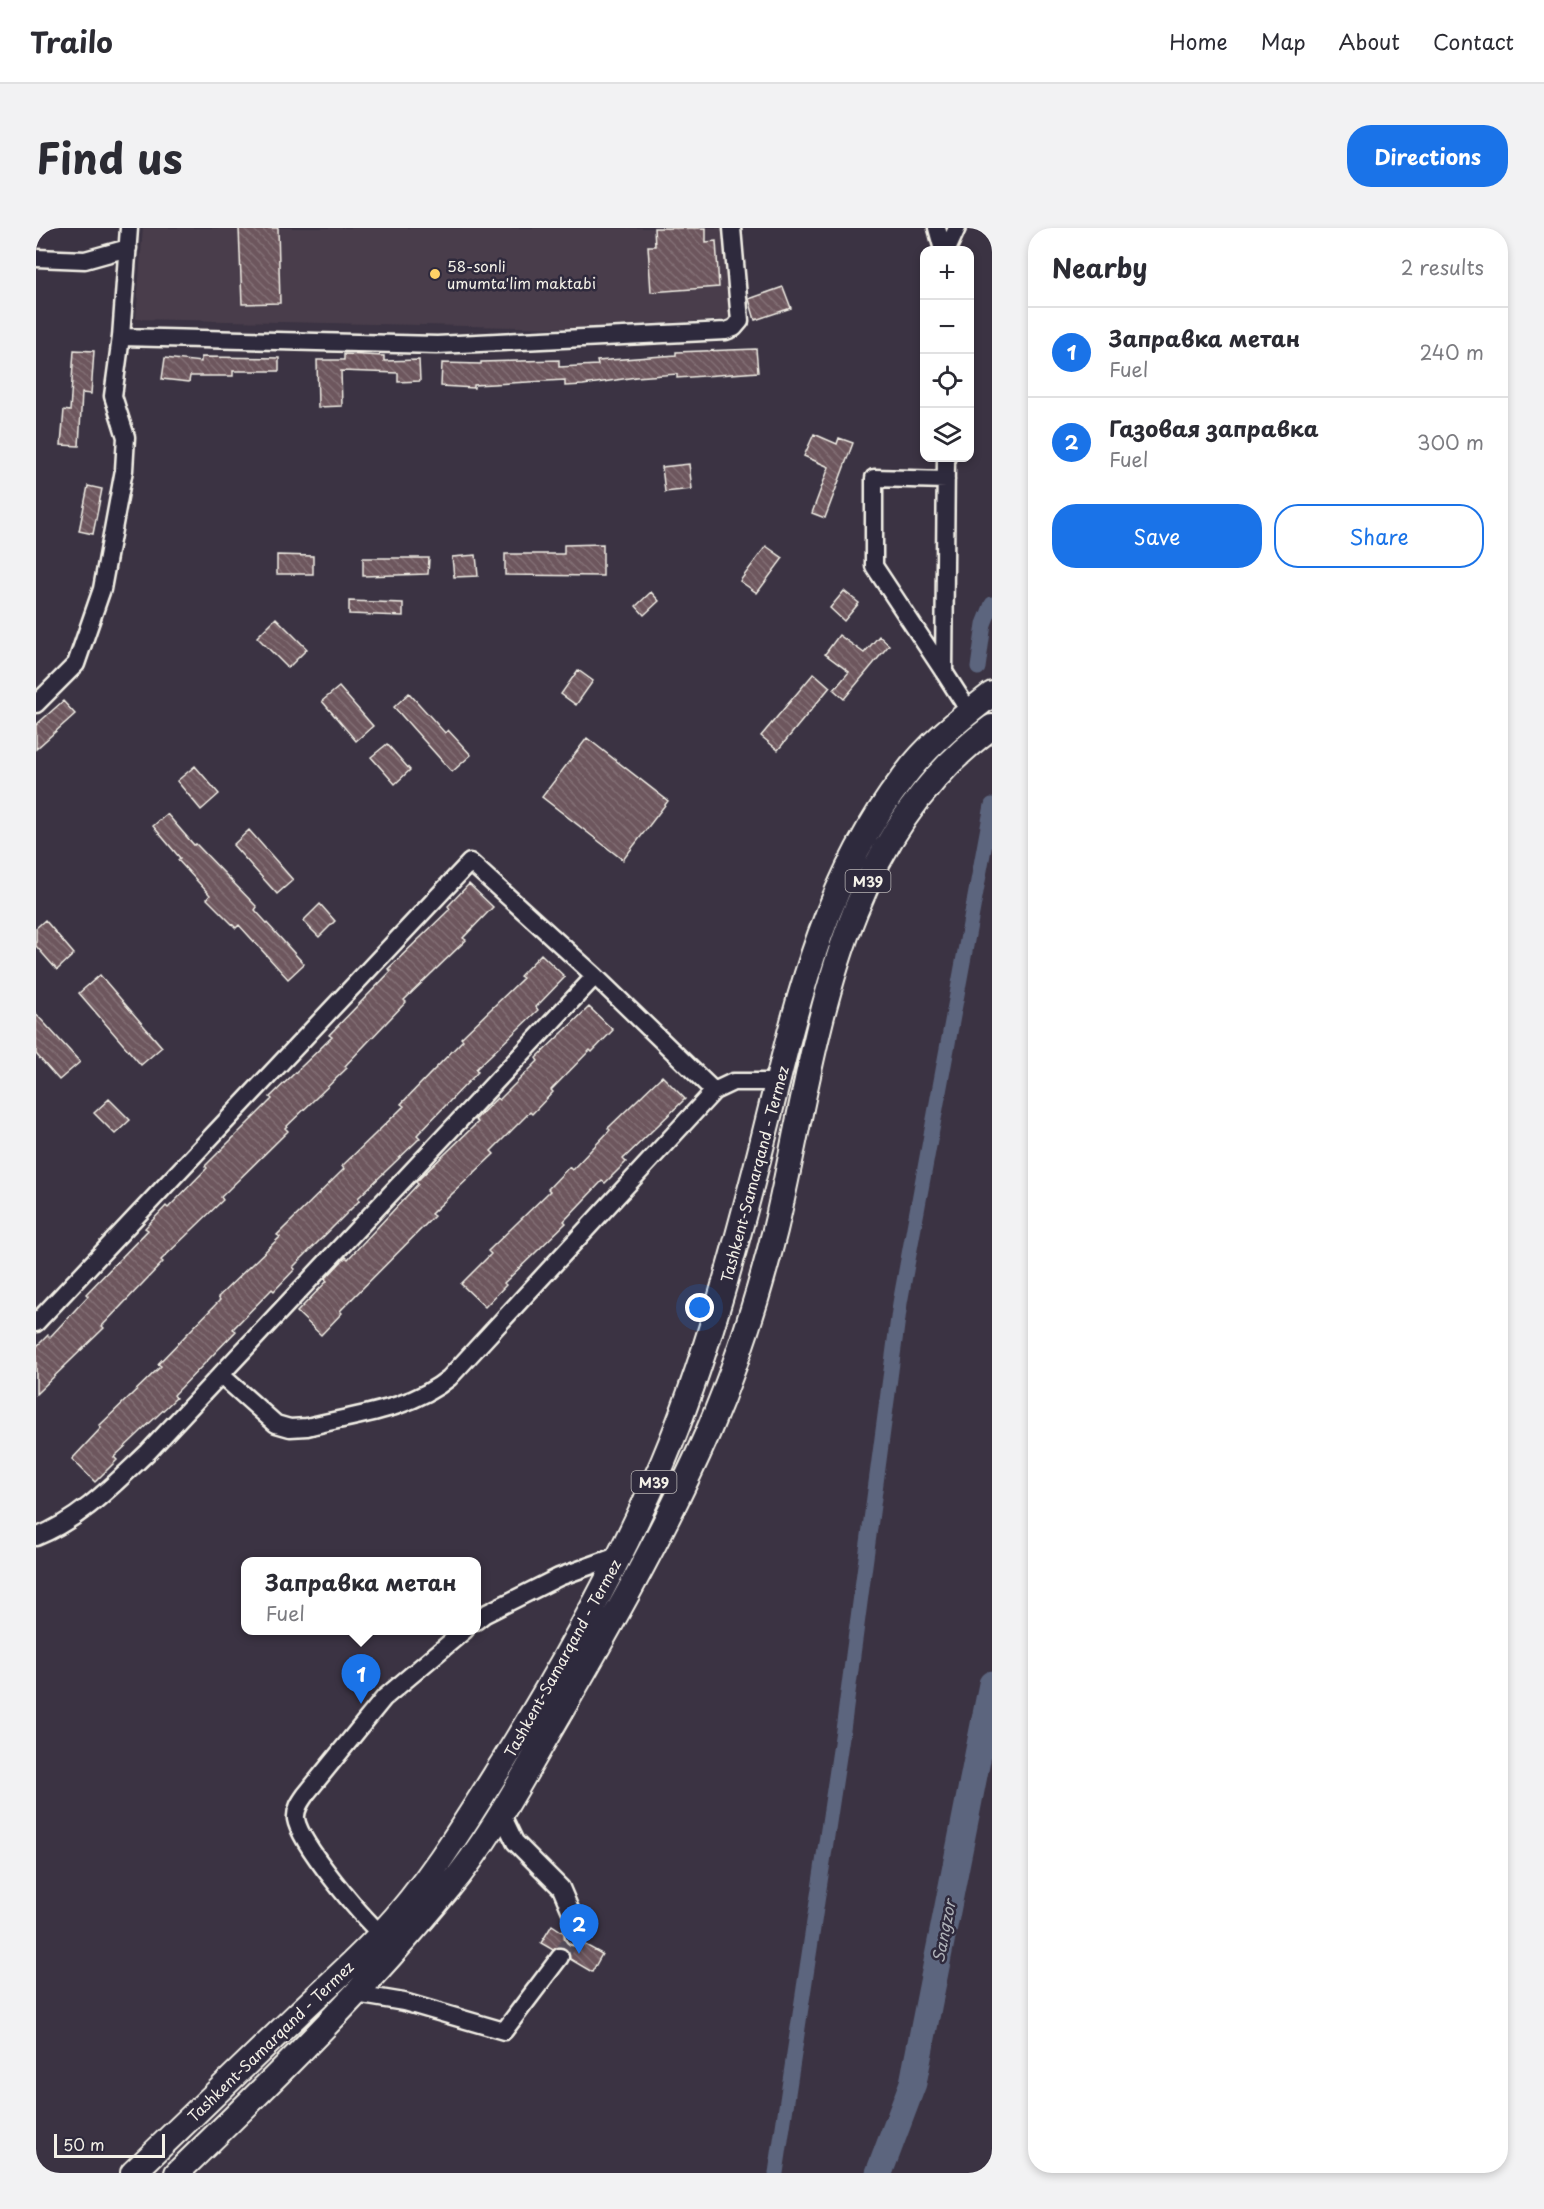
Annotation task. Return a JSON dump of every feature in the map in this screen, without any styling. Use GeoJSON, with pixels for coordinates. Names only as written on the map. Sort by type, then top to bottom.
{"type":"FeatureCollection","features":[{"type":"Feature","properties":{"kind":"highway","name":"Tashkent-Samarqand - Termez"},"geometry":{"type":"LineString","coordinates":[[133,2173],[381,1934],[454,1841],[536,1709],[620,1555],[663,1462],[694,1383],[741,1227],[804,978],[827,914],[851,861],[904,776],[933,744],[969,711],[992,694]]}},
{"type":"Feature","properties":{"kind":"highway","name":"Tashkent-Samarqand - Termez"},"geometry":{"type":"LineString","coordinates":[[177,2173],[303,2050],[356,1994],[448,1889],[501,1813],[603,1638],[680,1492],[709,1429],[751,1315],[774,1233],[828,984],[873,869],[902,821],[926,789],[956,757],[992,727]]}},
{"type":"Feature","properties":{"kind":"highway"},"geometry":{"type":"LineString","coordinates":[[741,1227],[759,1218],[770,1225],[774,1233]]}},
{"type":"Feature","properties":{"kind":"street"},"geometry":{"type":"LineString","coordinates":[[36,704],[76,664],[102,589],[125,459],[126,437],[113,396],[121,338],[129,228]]}},
{"type":"Feature","properties":{"kind":"street"},"geometry":{"type":"LineString","coordinates":[[121,338],[437,345],[726,331],[735,328],[740,321],[732,228]]}},
{"type":"Feature","properties":{"kind":"street"},"geometry":{"type":"LineString","coordinates":[[937,228],[944,246]]}},
{"type":"Feature","properties":{"kind":"street"},"geometry":{"type":"LineString","coordinates":[[947,246],[957,228]]}},
{"type":"Feature","properties":{"kind":"street"},"geometry":{"type":"LineString","coordinates":[[36,258],[85,260],[128,248]]}},
{"type":"Feature","properties":{"kind":"street"},"geometry":{"type":"LineString","coordinates":[[944,672],[946,462]]}},
{"type":"Feature","properties":{"kind":"street"},"geometry":{"type":"LineString","coordinates":[[946,480],[874,478],[874,566],[969,711]]}},
{"type":"Feature","properties":{"kind":"street"},"geometry":{"type":"LineString","coordinates":[[36,1323],[470,862],[595,976],[714,1091]]}},
{"type":"Feature","properties":{"kind":"street"},"geometry":{"type":"LineString","coordinates":[[36,1537],[57,1529],[91,1506],[148,1452],[595,976]]}},
{"type":"Feature","properties":{"kind":"street"},"geometry":{"type":"LineString","coordinates":[[221,1375],[276,1424],[291,1428],[306,1428],[414,1400],[434,1391],[449,1378],[714,1091],[733,1083],[778,1082]]}},
{"type":"Feature","properties":{"kind":"street"},"geometry":{"type":"LineString","coordinates":[[481,1618],[559,1577],[620,1555]]}},
{"type":"Feature","properties":{"kind":"street"},"geometry":{"type":"LineString","coordinates":[[381,1934],[363,1918],[304,1838],[296,1819],[297,1809],[306,1794],[384,1698],[459,1635]]}},
{"type":"Feature","properties":{"kind":"street"},"geometry":{"type":"LineString","coordinates":[[501,1813],[515,1842],[561,1888],[578,1928],[574,1936]]}},
{"type":"Feature","properties":{"kind":"street"},"geometry":{"type":"LineString","coordinates":[[356,1994],[404,2002],[504,2031],[560,1957]]}},
{"type":"Feature","properties":{"kind":"shaded area","name":"58-sonli umumta'lim maktabi"},"geometry":{"type":"Polygon","coordinates":[[[143,228],[725,228],[735,319],[568,328],[136,319],[143,228]]]}},
{"type":"Feature","properties":{"kind":"building"},"geometry":{"type":"Polygon","coordinates":[[[239,228],[278,228],[280,303],[242,304],[239,228]]]}},
{"type":"Feature","properties":{"kind":"building"},"geometry":{"type":"Polygon","coordinates":[[[654,228],[706,228],[706,242],[716,241],[719,287],[651,292],[648,246],[655,246],[654,228]]]}},
{"type":"Feature","properties":{"kind":"building"},"geometry":{"type":"Polygon","coordinates":[[[783,287],[791,308],[755,320],[749,299],[783,287]]]}},
{"type":"Feature","properties":{"kind":"building"},"geometry":{"type":"Polygon","coordinates":[[[756,349],[758,372],[677,378],[677,374],[565,386],[565,380],[474,385],[474,388],[441,386],[442,363],[481,364],[481,362],[559,360],[559,367],[598,365],[597,361],[676,355],[676,352],[756,349]]]}},
{"type":"Feature","properties":{"kind":"building"},"geometry":{"type":"Polygon","coordinates":[[[74,350],[94,351],[91,394],[82,393],[79,446],[61,445],[64,410],[70,411],[74,350]]]}},
{"type":"Feature","properties":{"kind":"building"},"geometry":{"type":"Polygon","coordinates":[[[344,354],[384,356],[384,361],[419,360],[420,381],[398,382],[398,373],[341,371],[342,406],[318,407],[317,360],[344,360],[344,354]]]}},
{"type":"Feature","properties":{"kind":"building"},"geometry":{"type":"Polygon","coordinates":[[[201,357],[279,358],[279,371],[233,371],[233,376],[190,376],[189,382],[162,379],[165,358],[201,362],[201,357]]]}},
{"type":"Feature","properties":{"kind":"building"},"geometry":{"type":"Polygon","coordinates":[[[814,434],[837,444],[839,438],[853,443],[825,518],[812,513],[829,467],[804,456],[814,434]]]}},
{"type":"Feature","properties":{"kind":"building"},"geometry":{"type":"Polygon","coordinates":[[[689,464],[692,489],[665,492],[662,467],[689,464]]]}},
{"type":"Feature","properties":{"kind":"building"},"geometry":{"type":"Polygon","coordinates":[[[88,486],[102,489],[93,534],[79,531],[88,486]]]}},
{"type":"Feature","properties":{"kind":"building"},"geometry":{"type":"Polygon","coordinates":[[[603,544],[603,576],[505,575],[505,554],[564,554],[564,545],[603,544]]]}},
{"type":"Feature","properties":{"kind":"building"},"geometry":{"type":"Polygon","coordinates":[[[766,546],[783,558],[757,593],[740,581],[766,546]]]}},
{"type":"Feature","properties":{"kind":"building"},"geometry":{"type":"Polygon","coordinates":[[[277,555],[313,556],[313,574],[277,574],[277,555]]]}},
{"type":"Feature","properties":{"kind":"building"},"geometry":{"type":"Polygon","coordinates":[[[476,555],[478,576],[454,577],[452,557],[476,555]]]}},
{"type":"Feature","properties":{"kind":"building"},"geometry":{"type":"Polygon","coordinates":[[[363,558],[429,558],[428,574],[363,576],[363,558]]]}},
{"type":"Feature","properties":{"kind":"building"},"geometry":{"type":"Polygon","coordinates":[[[844,591],[859,603],[844,621],[830,608],[844,591]]]}},
{"type":"Feature","properties":{"kind":"building"},"geometry":{"type":"Polygon","coordinates":[[[651,592],[659,601],[644,615],[636,606],[651,592]]]}},
{"type":"Feature","properties":{"kind":"building"},"geometry":{"type":"Polygon","coordinates":[[[349,601],[403,603],[403,616],[349,614],[349,601]]]}},
{"type":"Feature","properties":{"kind":"building"},"geometry":{"type":"Polygon","coordinates":[[[276,618],[307,649],[288,668],[257,637],[276,618]]]}},
{"type":"Feature","properties":{"kind":"building"},"geometry":{"type":"Polygon","coordinates":[[[839,635],[864,653],[879,636],[889,645],[844,699],[834,690],[849,672],[825,654],[839,635]]]}},
{"type":"Feature","properties":{"kind":"building"},"geometry":{"type":"Polygon","coordinates":[[[578,670],[593,681],[576,705],[561,694],[578,670]]]}},
{"type":"Feature","properties":{"kind":"building"},"geometry":{"type":"Polygon","coordinates":[[[814,673],[830,687],[778,750],[761,736],[814,673]]]}},
{"type":"Feature","properties":{"kind":"building"},"geometry":{"type":"Polygon","coordinates":[[[339,687],[373,726],[356,741],[322,701],[339,687]]]}},
{"type":"Feature","properties":{"kind":"building"},"geometry":{"type":"Polygon","coordinates":[[[409,693],[445,733],[448,730],[471,755],[452,772],[394,707],[409,693]]]}},
{"type":"Feature","properties":{"kind":"building"},"geometry":{"type":"Polygon","coordinates":[[[63,701],[75,714],[36,749],[36,725],[63,701]]]}},
{"type":"Feature","properties":{"kind":"building"},"geometry":{"type":"Polygon","coordinates":[[[587,738],[668,801],[623,860],[542,797],[587,738]]]}},
{"type":"Feature","properties":{"kind":"building"},"geometry":{"type":"Polygon","coordinates":[[[387,744],[410,770],[395,784],[371,757],[387,744]]]}},
{"type":"Feature","properties":{"kind":"building"},"geometry":{"type":"Polygon","coordinates":[[[195,766],[219,794],[201,810],[177,781],[195,766]]]}},
{"type":"Feature","properties":{"kind":"building"},"geometry":{"type":"Polygon","coordinates":[[[167,814],[194,845],[196,844],[257,907],[255,910],[304,964],[288,979],[239,925],[236,928],[207,899],[210,895],[178,860],[180,858],[153,826],[167,814]]]}},
{"type":"Feature","properties":{"kind":"building"},"geometry":{"type":"Polygon","coordinates":[[[249,830],[293,880],[277,894],[233,845],[249,830]]]}},
{"type":"Feature","properties":{"kind":"building"},"geometry":{"type":"Polygon","coordinates":[[[469,884],[493,907],[463,938],[466,940],[404,1000],[406,1002],[345,1066],[347,1068],[285,1128],[288,1131],[221,1197],[223,1200],[161,1260],[163,1262],[102,1326],[104,1328],[36,1394],[36,1347],[48,1335],[50,1337],[88,1296],[86,1294],[148,1230],[145,1228],[207,1168],[205,1166],[272,1099],[270,1097],[332,1037],[329,1035],[391,971],[388,969],[450,909],[448,906],[469,884]]]}},
{"type":"Feature","properties":{"kind":"building"},"geometry":{"type":"Polygon","coordinates":[[[320,904],[335,921],[319,937],[303,921],[320,904]]]}},
{"type":"Feature","properties":{"kind":"building"},"geometry":{"type":"Polygon","coordinates":[[[45,920],[74,954],[57,970],[36,946],[36,928],[45,920]]]}},
{"type":"Feature","properties":{"kind":"building"},"geometry":{"type":"Polygon","coordinates":[[[541,954],[565,977],[536,1007],[538,1010],[476,1069],[478,1072],[417,1135],[420,1138],[358,1198],[360,1200],[293,1267],[295,1269],[274,1291],[272,1289],[233,1329],[236,1331],[174,1395],[176,1398],[114,1457],[117,1460],[95,1482],[72,1459],[101,1428],[99,1426],[161,1366],[158,1364],[220,1300],[218,1297],[280,1237],[277,1235],[344,1169],[342,1166],[404,1106],[401,1104],[463,1040],[461,1038],[523,978],[520,976],[541,954]]]}},
{"type":"Feature","properties":{"kind":"building"},"geometry":{"type":"Polygon","coordinates":[[[100,975],[162,1047],[141,1065],[79,993],[100,975]]]}},
{"type":"Feature","properties":{"kind":"building"},"geometry":{"type":"Polygon","coordinates":[[[589,1007],[613,1030],[551,1090],[553,1092],[532,1114],[530,1112],[491,1151],[494,1154],[431,1214],[434,1216],[340,1311],[342,1313],[321,1335],[297,1312],[327,1281],[325,1279],[341,1262],[346,1257],[348,1259],[418,1184],[416,1182],[478,1122],[475,1120],[497,1098],[499,1100],[538,1061],[536,1058],[589,1007]]]}},
{"type":"Feature","properties":{"kind":"building"},"geometry":{"type":"Polygon","coordinates":[[[36,1014],[80,1062],[59,1080],[36,1054],[36,1014]]]}},
{"type":"Feature","properties":{"kind":"building"},"geometry":{"type":"Polygon","coordinates":[[[662,1076],[685,1099],[623,1159],[626,1162],[605,1183],[602,1181],[564,1221],[566,1223],[504,1283],[506,1285],[485,1307],[461,1284],[491,1254],[488,1251],[550,1191],[548,1189],[569,1167],[572,1170],[610,1130],[608,1128],[662,1076]]]}},
{"type":"Feature","properties":{"kind":"building"},"geometry":{"type":"Polygon","coordinates":[[[109,1099],[130,1120],[115,1134],[94,1113],[109,1099]]]}},
{"type":"Feature","properties":{"kind":"building"},"geometry":{"type":"Polygon","coordinates":[[[552,1925],[564,1933],[565,1941],[569,1945],[575,1946],[582,1943],[602,1954],[592,1972],[570,1959],[566,1948],[553,1950],[541,1943],[552,1925]]]}},
{"type":"Feature","properties":{"kind":"waterway"},"geometry":{"type":"LineString","coordinates":[[978,668],[984,624],[992,604]]}},
{"type":"Feature","properties":{"kind":"waterway"},"geometry":{"type":"LineString","coordinates":[[776,2173],[843,1730],[900,1303],[992,805]]}},
{"type":"Feature","properties":{"kind":"waterway","name":"Sangzor"},"geometry":{"type":"LineString","coordinates":[[879,2173],[913,2083],[992,1684]]}},
{"type":"Feature","properties":{"kind":"tunnel"},"geometry":{"type":"LineString","coordinates":[[560,1957],[574,1936]]}},
{"type":"Feature","properties":{"kind":"place","name":"58-sonli umumta'lim maktabi"},"geometry":{"type":"Point","coordinates":[435,274]}},
{"type":"Feature","properties":{"kind":"place","name":"Заправка метан"},"geometry":{"type":"Point","coordinates":[361,1704]}},
{"type":"Feature","properties":{"kind":"place","name":"Газовая заправка"},"geometry":{"type":"Point","coordinates":[579,1954]}}]}
